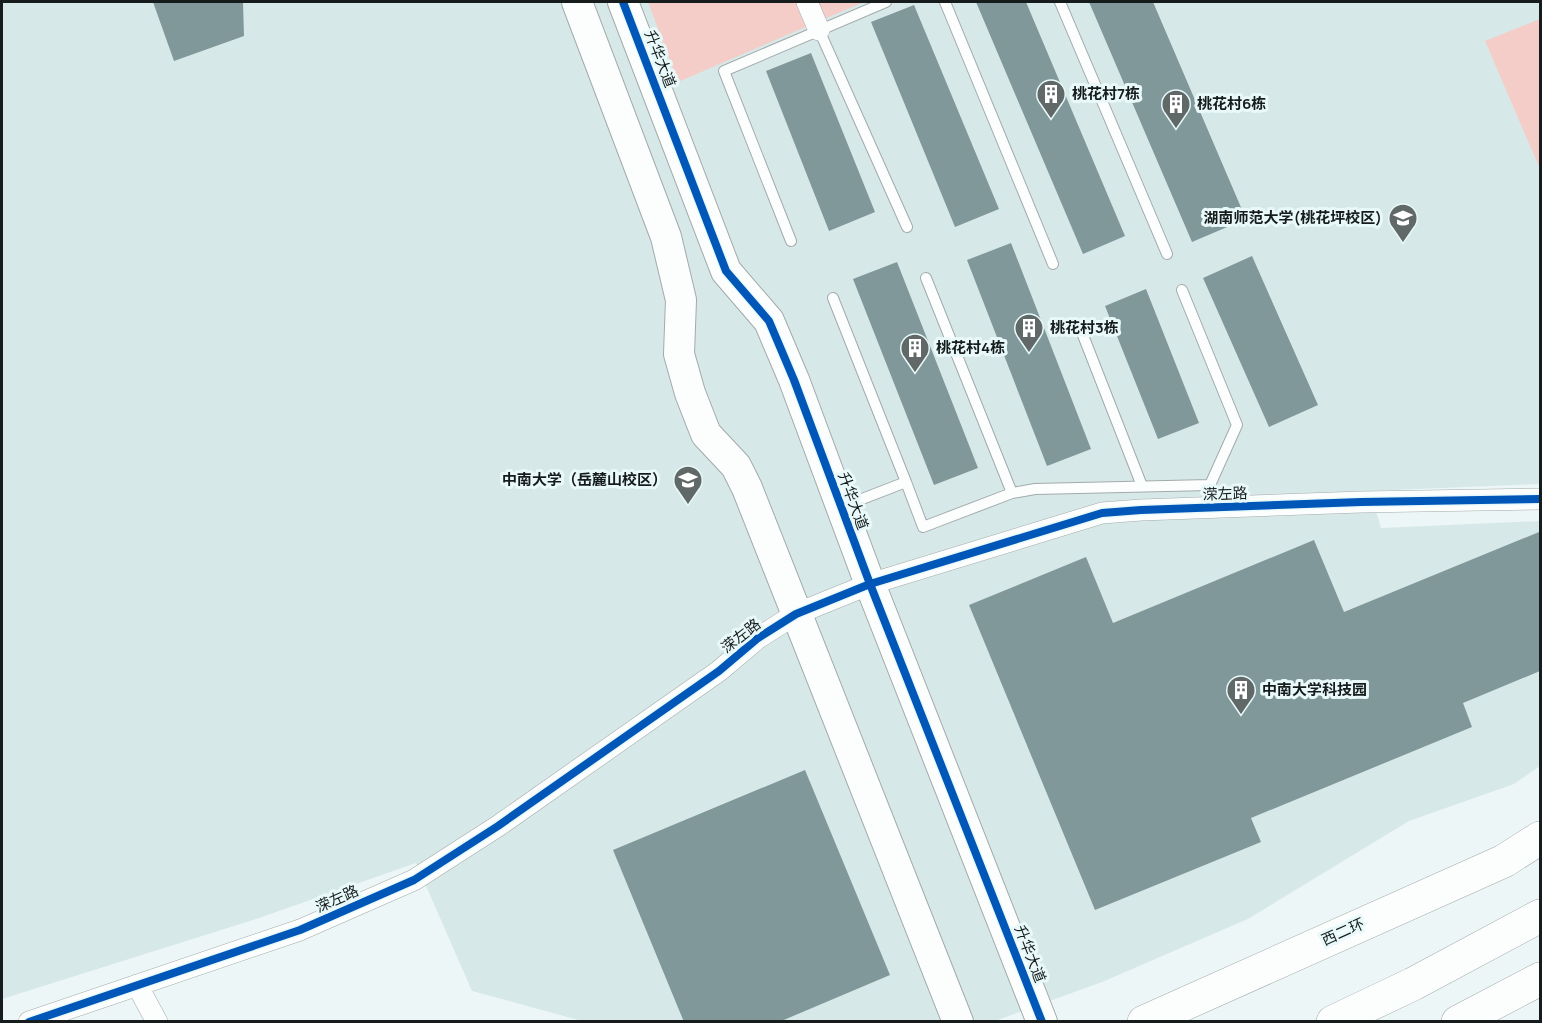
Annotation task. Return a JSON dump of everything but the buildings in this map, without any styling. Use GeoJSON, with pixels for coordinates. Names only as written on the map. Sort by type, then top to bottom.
{"type":"FeatureCollection","features":[{"type":"Feature","properties":{"kind":"main road","name":"西二环"},"geometry":{"type":"LineString","coordinates":[[1144,1022],[1504,861],[1540,838]]}},
{"type":"Feature","properties":{"kind":"main road"},"geometry":{"type":"LineString","coordinates":[[1333,1022],[1413,984],[1540,916]]}},
{"type":"Feature","properties":{"kind":"main road"},"geometry":{"type":"LineString","coordinates":[[1458,1022],[1540,979]]}},
{"type":"Feature","properties":{"kind":"street"},"geometry":{"type":"LineString","coordinates":[[577,2],[666,237],[681,300],[679,354],[690,393],[706,434],[736,466],[747,488],[958,1022]]}},
{"type":"Feature","properties":{"kind":"street","name":"升华大道"},"geometry":{"type":"LineString","coordinates":[[623,2],[726,271],[769,321],[1042,1022]]}},
{"type":"Feature","properties":{"kind":"street"},"geometry":{"type":"LineString","coordinates":[[807,2],[819,30]]}},
{"type":"Feature","properties":{"kind":"street","name":"溁左路"},"geometry":{"type":"LineString","coordinates":[[29,1022],[300,930],[414,880],[498,826],[718,671],[758,638],[796,614],[870,584],[1102,513],[1361,502],[1540,499]]}},
{"type":"Feature","properties":{"kind":"street"},"geometry":{"type":"LineString","coordinates":[[137,985],[157,1022]]}},
{"type":"Feature","properties":{"kind":"lane"},"geometry":{"type":"LineString","coordinates":[[791,241],[724,70],[886,2]]}},
{"type":"Feature","properties":{"kind":"lane"},"geometry":{"type":"LineString","coordinates":[[945,2],[1053,264]]}},
{"type":"Feature","properties":{"kind":"lane"},"geometry":{"type":"LineString","coordinates":[[1060,2],[1167,254]]}},
{"type":"Feature","properties":{"kind":"lane"},"geometry":{"type":"LineString","coordinates":[[819,30],[907,227]]}},
{"type":"Feature","properties":{"kind":"lane"},"geometry":{"type":"LineString","coordinates":[[926,279],[1012,493]]}},
{"type":"Feature","properties":{"kind":"lane"},"geometry":{"type":"LineString","coordinates":[[833,298],[923,527],[1012,493],[1053,488],[1210,485],[1237,425],[1182,290]]}},
{"type":"Feature","properties":{"kind":"lane"},"geometry":{"type":"LineString","coordinates":[[1079,325],[1142,486]]}},
{"type":"Feature","properties":{"kind":"lane"},"geometry":{"type":"LineString","coordinates":[[841,507],[906,482]]}},
{"type":"Feature","properties":{"kind":"shaded area","name":"中南大学（岳麓山校区）"},"geometry":{"type":"Polygon","coordinates":[[[2,2],[1540,2],[1540,484],[1370,491],[1381,528],[1540,521],[1540,766],[1514,784],[1409,821],[1248,919],[1102,982],[995,1021],[582,1021],[472,991],[416,863],[253,920],[2,999],[2,2]]]}},
{"type":"Feature","properties":{"kind":"shaded area"},"geometry":{"type":"Polygon","coordinates":[[[648,2],[864,2],[678,82],[648,2]]]}},
{"type":"Feature","properties":{"kind":"shaded area"},"geometry":{"type":"Polygon","coordinates":[[[1540,19],[1540,169],[1485,41],[1540,19]]]}},
{"type":"Feature","properties":{"kind":"cycle path"},"geometry":{"type":"LineString","coordinates":[[623,2],[726,271],[769,321],[794,380],[870,584],[1042,1022]]}},
{"type":"Feature","properties":{"kind":"cycle path"},"geometry":{"type":"LineString","coordinates":[[29,1022],[300,930],[414,880],[498,826],[719,671],[758,638],[796,614],[870,584],[1102,513],[1361,502],[1540,499]]}},
{"type":"Feature","properties":{"kind":"place","name":"桃花村7栋"},"geometry":{"type":"Point","coordinates":[1051,120]}},
{"type":"Feature","properties":{"kind":"place","name":"桃花村6栋"},"geometry":{"type":"Point","coordinates":[1176,130]}},
{"type":"Feature","properties":{"kind":"place","name":"湖南师范大学(桃花坪校区)"},"geometry":{"type":"Point","coordinates":[1403,244]}},
{"type":"Feature","properties":{"kind":"place","name":"桃花村3栋"},"geometry":{"type":"Point","coordinates":[1029,354]}},
{"type":"Feature","properties":{"kind":"place","name":"桃花村4栋"},"geometry":{"type":"Point","coordinates":[915,374]}},
{"type":"Feature","properties":{"kind":"place","name":"中南大学（岳麓山校区）"},"geometry":{"type":"Point","coordinates":[688,506]}},
{"type":"Feature","properties":{"kind":"place","name":"中南大学科技园"},"geometry":{"type":"Point","coordinates":[1241,716]}}]}
